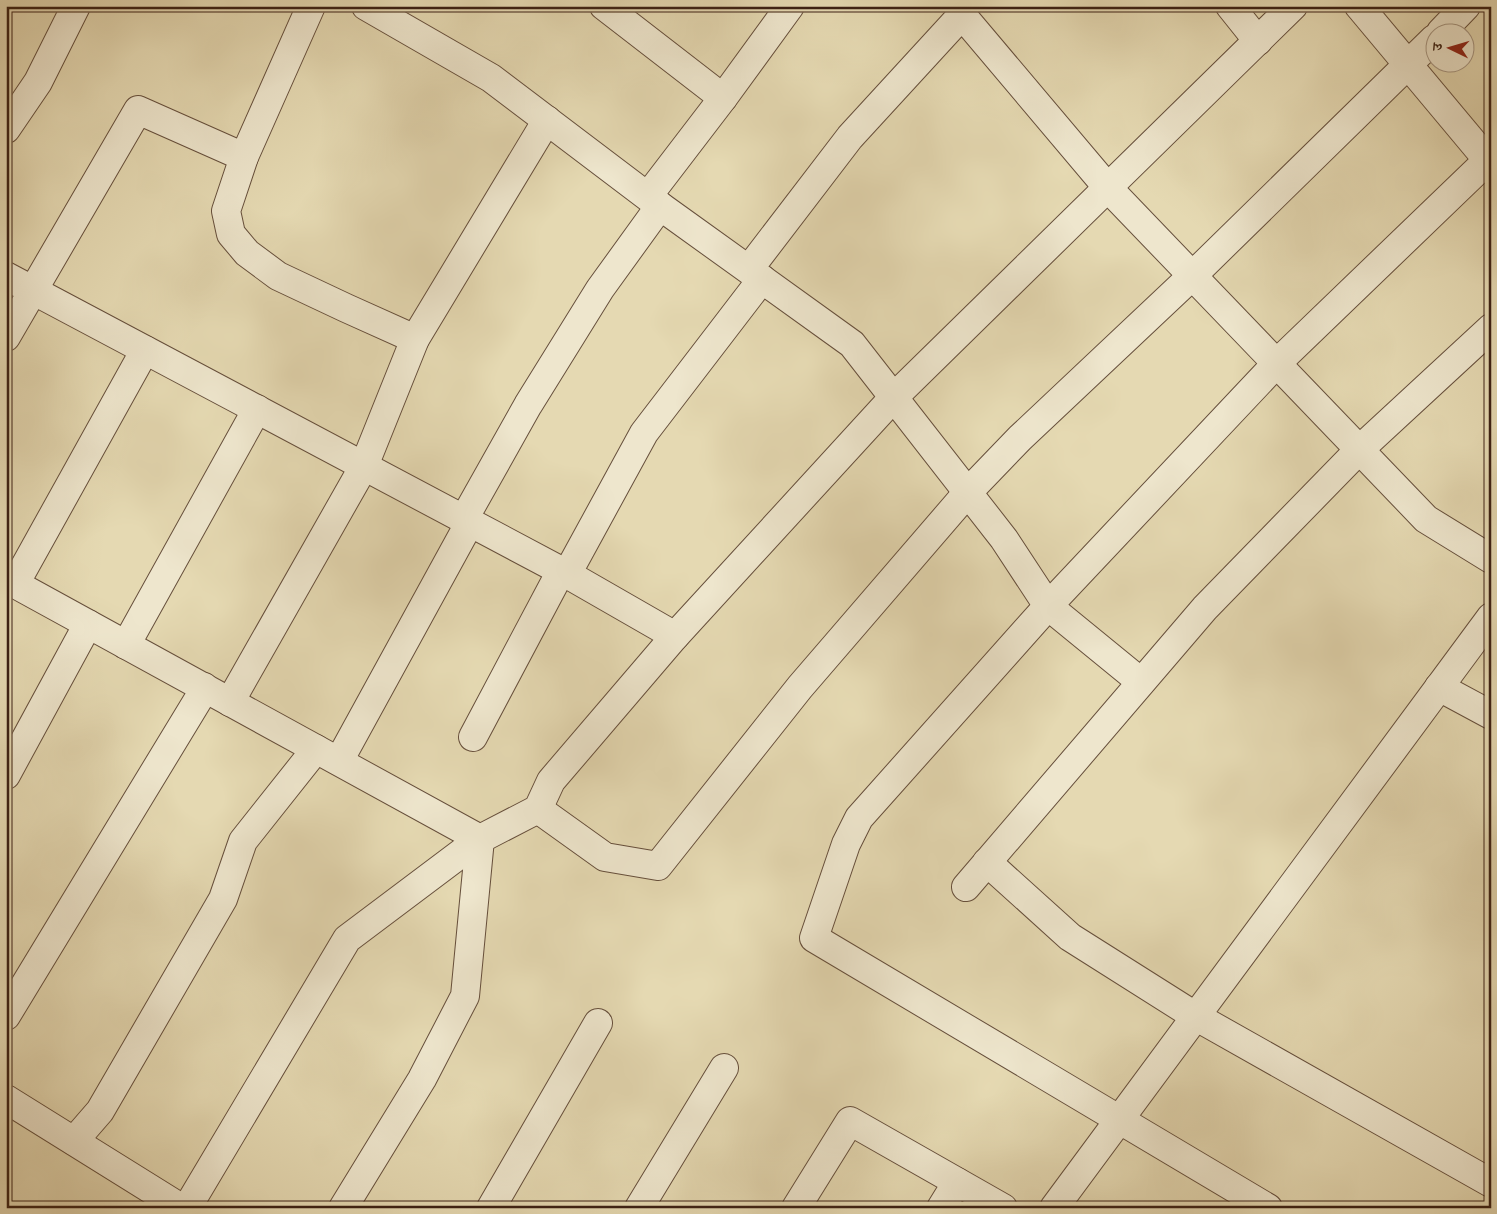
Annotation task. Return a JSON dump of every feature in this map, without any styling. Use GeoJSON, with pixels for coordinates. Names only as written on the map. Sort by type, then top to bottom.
{"type":"FeatureCollection","features":[{"type":"Feature","properties":{"kind":"street"},"geometry":{"type":"LineString","coordinates":[[6,129],[38,82],[76,6]]}},
{"type":"Feature","properties":{"kind":"street"},"geometry":{"type":"LineString","coordinates":[[311,6],[244,157],[226,211],[231,234],[247,253],[278,276],[415,339]]}},
{"type":"Feature","properties":{"kind":"street"},"geometry":{"type":"LineString","coordinates":[[366,6],[491,78],[654,201],[852,344],[1004,539],[1048,606],[1141,682]]}},
{"type":"Feature","properties":{"kind":"street"},"geometry":{"type":"LineString","coordinates":[[604,6],[723,98]]}},
{"type":"Feature","properties":{"kind":"street"},"geometry":{"type":"LineString","coordinates":[[74,1141],[100,1111],[223,899],[243,841],[327,755],[467,521],[528,405],[654,201],[723,98],[790,6]]}},
{"type":"Feature","properties":{"kind":"street"},"geometry":{"type":"LineString","coordinates":[[1230,6],[1258,40]]}},
{"type":"Feature","properties":{"kind":"street"},"geometry":{"type":"LineString","coordinates":[[187,1208],[347,939],[480,839],[538,809],[551,781],[675,636],[894,397],[1293,6]]}},
{"type":"Feature","properties":{"kind":"street"},"geometry":{"type":"LineString","coordinates":[[1268,1208],[814,938],[846,844],[859,818],[1048,606],[1276,364],[1490,160],[1359,6]]}},
{"type":"Feature","properties":{"kind":"street"},"geometry":{"type":"LineString","coordinates":[[1451,22],[1466,6]]}},
{"type":"Feature","properties":{"kind":"street"},"geometry":{"type":"LineString","coordinates":[[473,738],[564,572],[644,433],[850,137],[958,10],[1108,188],[1359,450],[1426,519],[1491,559]]}},
{"type":"Feature","properties":{"kind":"street"},"geometry":{"type":"LineString","coordinates":[[538,809],[605,857],[658,866],[800,687],[968,492],[1055,404],[1192,276],[1424,49]]}},
{"type":"Feature","properties":{"kind":"street"},"geometry":{"type":"LineString","coordinates":[[6,337],[138,110],[244,157]]}},
{"type":"Feature","properties":{"kind":"street"},"geometry":{"type":"LineString","coordinates":[[230,702],[364,466],[415,339],[547,120]]}},
{"type":"Feature","properties":{"kind":"street"},"geometry":{"type":"LineString","coordinates":[[6,276],[564,572],[675,636]]}},
{"type":"Feature","properties":{"kind":"street"},"geometry":{"type":"LineString","coordinates":[[966,887],[1204,608],[1359,450],[1491,328]]}},
{"type":"Feature","properties":{"kind":"street"},"geometry":{"type":"LineString","coordinates":[[145,350],[11,582],[480,839]]}},
{"type":"Feature","properties":{"kind":"street"},"geometry":{"type":"LineString","coordinates":[[126,645],[256,409]]}},
{"type":"Feature","properties":{"kind":"street"},"geometry":{"type":"LineString","coordinates":[[1054,1208],[1491,617]]}},
{"type":"Feature","properties":{"kind":"street"},"geometry":{"type":"LineString","coordinates":[[6,775],[88,624]]}},
{"type":"Feature","properties":{"kind":"street"},"geometry":{"type":"LineString","coordinates":[[6,1016],[199,699],[204,687]]}},
{"type":"Feature","properties":{"kind":"street"},"geometry":{"type":"LineString","coordinates":[[1439,687],[1491,715]]}},
{"type":"Feature","properties":{"kind":"street"},"geometry":{"type":"LineString","coordinates":[[343,1208],[422,1079],[465,996],[480,839]]}},
{"type":"Feature","properties":{"kind":"street"},"geometry":{"type":"LineString","coordinates":[[987,862],[1070,937],[1195,1016],[1491,1183]]}},
{"type":"Feature","properties":{"kind":"street"},"geometry":{"type":"LineString","coordinates":[[491,1208],[598,1023]]}},
{"type":"Feature","properties":{"kind":"street"},"geometry":{"type":"LineString","coordinates":[[639,1208],[724,1068]]}},
{"type":"Feature","properties":{"kind":"street"},"geometry":{"type":"LineString","coordinates":[[10,1107],[74,1141],[180,1208]]}},
{"type":"Feature","properties":{"kind":"street"},"geometry":{"type":"LineString","coordinates":[[796,1208],[850,1122],[1003,1208]]}},
{"type":"Feature","properties":{"kind":"street"},"geometry":{"type":"LineString","coordinates":[[941,1208],[957,1182]]}}]}
